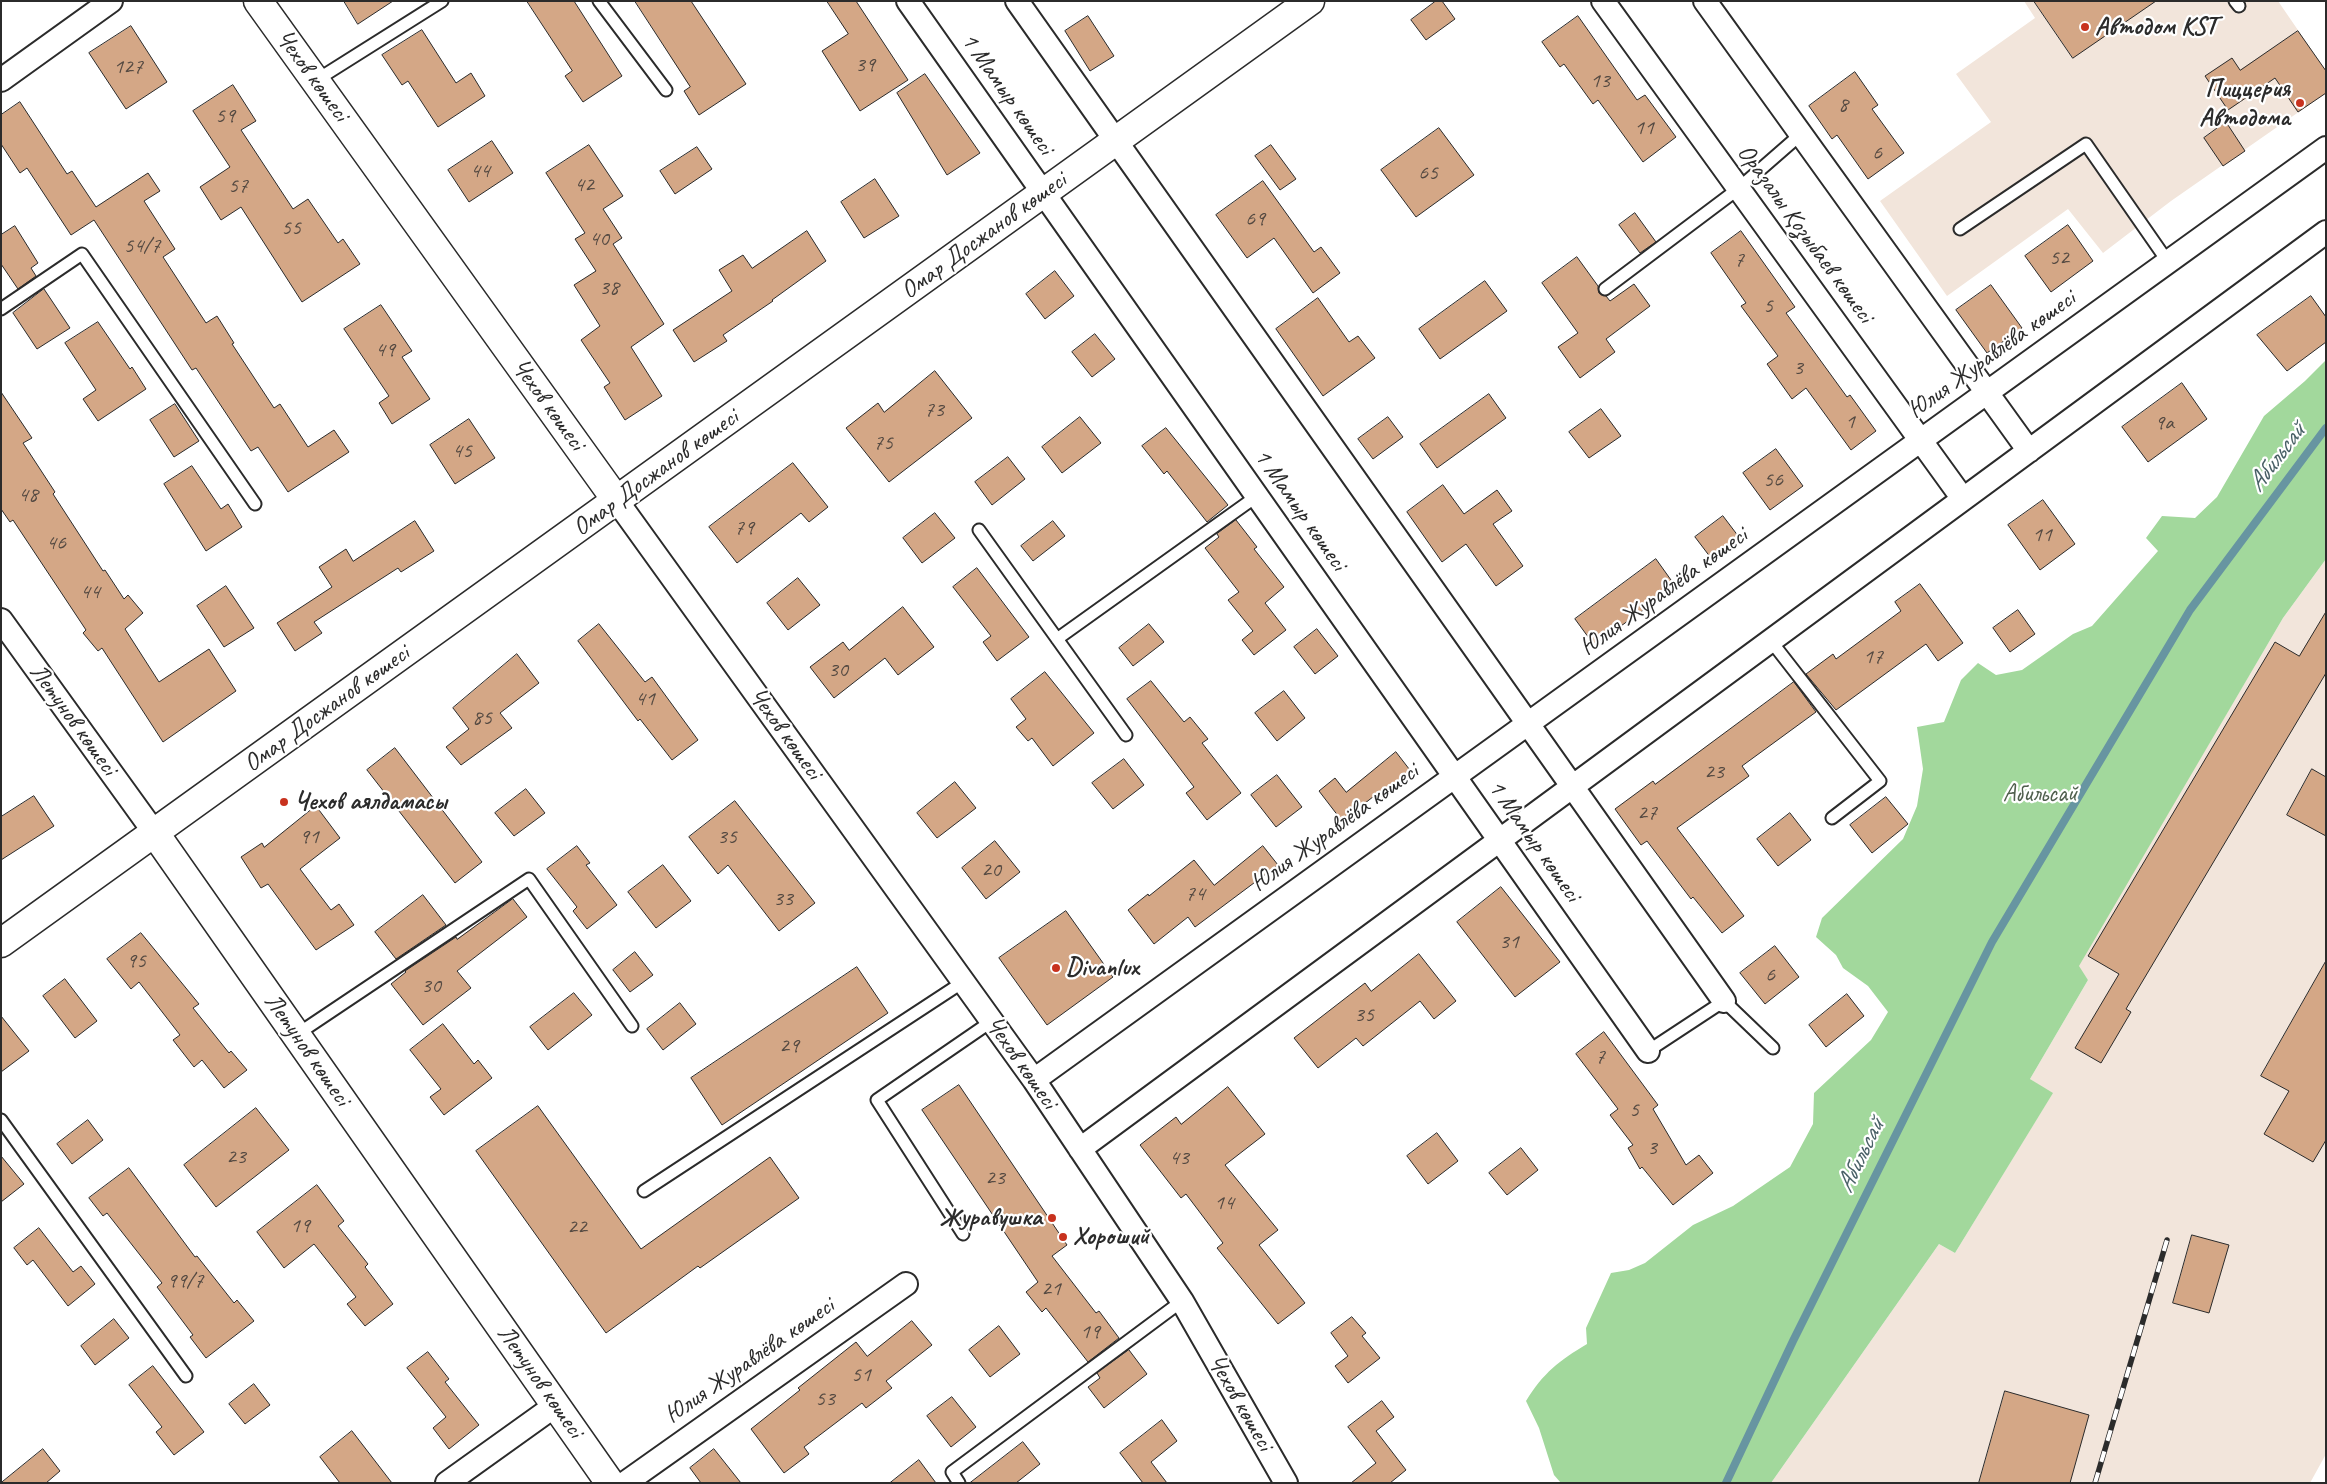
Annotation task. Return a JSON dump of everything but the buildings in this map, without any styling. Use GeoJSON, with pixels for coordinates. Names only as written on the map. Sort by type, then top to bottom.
{"type":"FeatureCollection","features":[{"type":"Feature","properties":{"kind":"street"},"geometry":{"type":"LineString","coordinates":[[1,80],[110,1]]}},
{"type":"Feature","properties":{"kind":"street","name":"Чехов көшесі"},"geometry":{"type":"LineString","coordinates":[[258,1],[1034,1080],[1182,1301],[1286,1483]]}},
{"type":"Feature","properties":{"kind":"street","name":"1 Мамыр көшесі"},"geometry":{"type":"LineString","coordinates":[[908,1],[1648,1051]]}},
{"type":"Feature","properties":{"kind":"street"},"geometry":{"type":"LineString","coordinates":[[1017,1],[1724,1001]]}},
{"type":"Feature","properties":{"kind":"street","name":"Омар Досжанов көшесі"},"geometry":{"type":"LineString","coordinates":[[1,943],[1310,1]]}},
{"type":"Feature","properties":{"kind":"street","name":"Оразалы Қозыбаев көшесі"},"geometry":{"type":"LineString","coordinates":[[1603,1],[1963,499]]}},
{"type":"Feature","properties":{"kind":"street"},"geometry":{"type":"LineString","coordinates":[[1705,1],[2029,450]]}},
{"type":"Feature","properties":{"kind":"street","name":"Юлия Журавлёва көшесі"},"geometry":{"type":"LineString","coordinates":[[1034,1080],[2326,148]]}},
{"type":"Feature","properties":{"kind":"street"},"geometry":{"type":"LineString","coordinates":[[1080,1148],[2326,232]]}},
{"type":"Feature","properties":{"kind":"street","name":"Летунов көшесі"},"geometry":{"type":"LineString","coordinates":[[1,620],[154,832],[610,1483]]}},
{"type":"Feature","properties":{"kind":"street","name":"Юлия Журавлёва көшесі"},"geometry":{"type":"LineString","coordinates":[[625,1483],[906,1284]]}},
{"type":"Feature","properties":{"kind":"street"},"geometry":{"type":"LineString","coordinates":[[447,1483],[556,1406]]}},
{"type":"Feature","properties":{"kind":"lane"},"geometry":{"type":"LineString","coordinates":[[315,81],[442,1]]}},
{"type":"Feature","properties":{"kind":"lane"},"geometry":{"type":"LineString","coordinates":[[599,1],[666,90]]}},
{"type":"Feature","properties":{"kind":"lane"},"geometry":{"type":"LineString","coordinates":[[1605,289],[1738,189],[1801,134]]}},
{"type":"Feature","properties":{"kind":"lane"},"geometry":{"type":"LineString","coordinates":[[1960,229],[2086,144],[2168,262]]}},
{"type":"Feature","properties":{"kind":"lane"},"geometry":{"type":"LineString","coordinates":[[1,309],[82,254],[255,504]]}},
{"type":"Feature","properties":{"kind":"lane"},"geometry":{"type":"LineString","coordinates":[[1057,639],[1256,496]]}},
{"type":"Feature","properties":{"kind":"lane"},"geometry":{"type":"LineString","coordinates":[[979,530],[1126,735]]}},
{"type":"Feature","properties":{"kind":"lane"},"geometry":{"type":"LineString","coordinates":[[1771,641],[1880,781],[1832,818]]}},
{"type":"Feature","properties":{"kind":"lane"},"geometry":{"type":"LineString","coordinates":[[296,1035],[529,879],[632,1026]]}},
{"type":"Feature","properties":{"kind":"lane"},"geometry":{"type":"LineString","coordinates":[[644,1191],[963,982]]}},
{"type":"Feature","properties":{"kind":"lane"},"geometry":{"type":"LineString","coordinates":[[1648,1051],[1724,1001],[1773,1048]]}},
{"type":"Feature","properties":{"kind":"lane"},"geometry":{"type":"LineString","coordinates":[[963,1234],[877,1100],[992,1021]]}},
{"type":"Feature","properties":{"kind":"lane"},"geometry":{"type":"LineString","coordinates":[[1,1120],[186,1376]]}},
{"type":"Feature","properties":{"kind":"lane"},"geometry":{"type":"LineString","coordinates":[[959,1483],[952,1472],[1182,1301]]}},
{"type":"Feature","properties":{"kind":"shaded area"},"geometry":{"type":"Polygon","coordinates":[[[2024,1],[2278,1],[2326,71],[2326,93],[2171,201],[2103,253],[2068,209],[1947,296],[1880,201],[1991,122],[1956,74],[2035,18],[2024,1]]]}},
{"type":"Feature","properties":{"kind":"shaded area"},"geometry":{"type":"Polygon","coordinates":[[[2326,559],[2326,1454],[2310,1483],[1771,1483],[1939,1244],[1955,1253],[2052,1094],[2030,1079],[2088,980],[2078,966],[2283,618],[2326,559]]]}},
{"type":"Feature","properties":{"kind":"green space","name":"Абильсай"},"geometry":{"type":"Polygon","coordinates":[[[2326,360],[2326,559],[2283,618],[2079,966],[2088,980],[2030,1079],[2053,1093],[1955,1253],[1939,1244],[1771,1483],[1561,1483],[1554,1475],[1539,1428],[1526,1401],[1532,1391],[1553,1368],[1587,1344],[1586,1328],[1611,1273],[1629,1270],[1645,1263],[1693,1225],[1733,1206],[1790,1167],[1813,1124],[1814,1093],[1871,1040],[1888,1012],[1868,986],[1843,968],[1836,955],[1816,937],[1822,918],[1903,839],[1917,806],[1923,769],[1917,727],[1944,722],[1961,680],[1978,663],[1996,675],[2022,670],[2073,634],[2092,626],[2158,551],[2146,538],[2162,516],[2195,518],[2217,497],[2264,416],[2305,381],[2326,360]]]}},
{"type":"Feature","properties":{"kind":"waterway","name":"Абильсай"},"geometry":{"type":"LineString","coordinates":[[1726,1483],[1793,1341],[1992,942],[2190,610],[2326,428]]}},
{"type":"Feature","properties":{"kind":"railway"},"geometry":{"type":"LineString","coordinates":[[2095,1483],[2167,1240]]}},
{"type":"Feature","properties":{"kind":"place","name":"Автодом KST"},"geometry":{"type":"Point","coordinates":[2085,27]}},
{"type":"Feature","properties":{"kind":"place","name":"Пиццерия Автодома"},"geometry":{"type":"Point","coordinates":[2300,103]}},
{"type":"Feature","properties":{"kind":"place","name":"Чехов аялдамасы"},"geometry":{"type":"Point","coordinates":[284,802]}},
{"type":"Feature","properties":{"kind":"place","name":"Divanlux"},"geometry":{"type":"Point","coordinates":[1056,968]}},
{"type":"Feature","properties":{"kind":"place","name":"Журавушка"},"geometry":{"type":"Point","coordinates":[1052,1218]}},
{"type":"Feature","properties":{"kind":"place","name":"Хороший"},"geometry":{"type":"Point","coordinates":[1063,1237]}}]}
